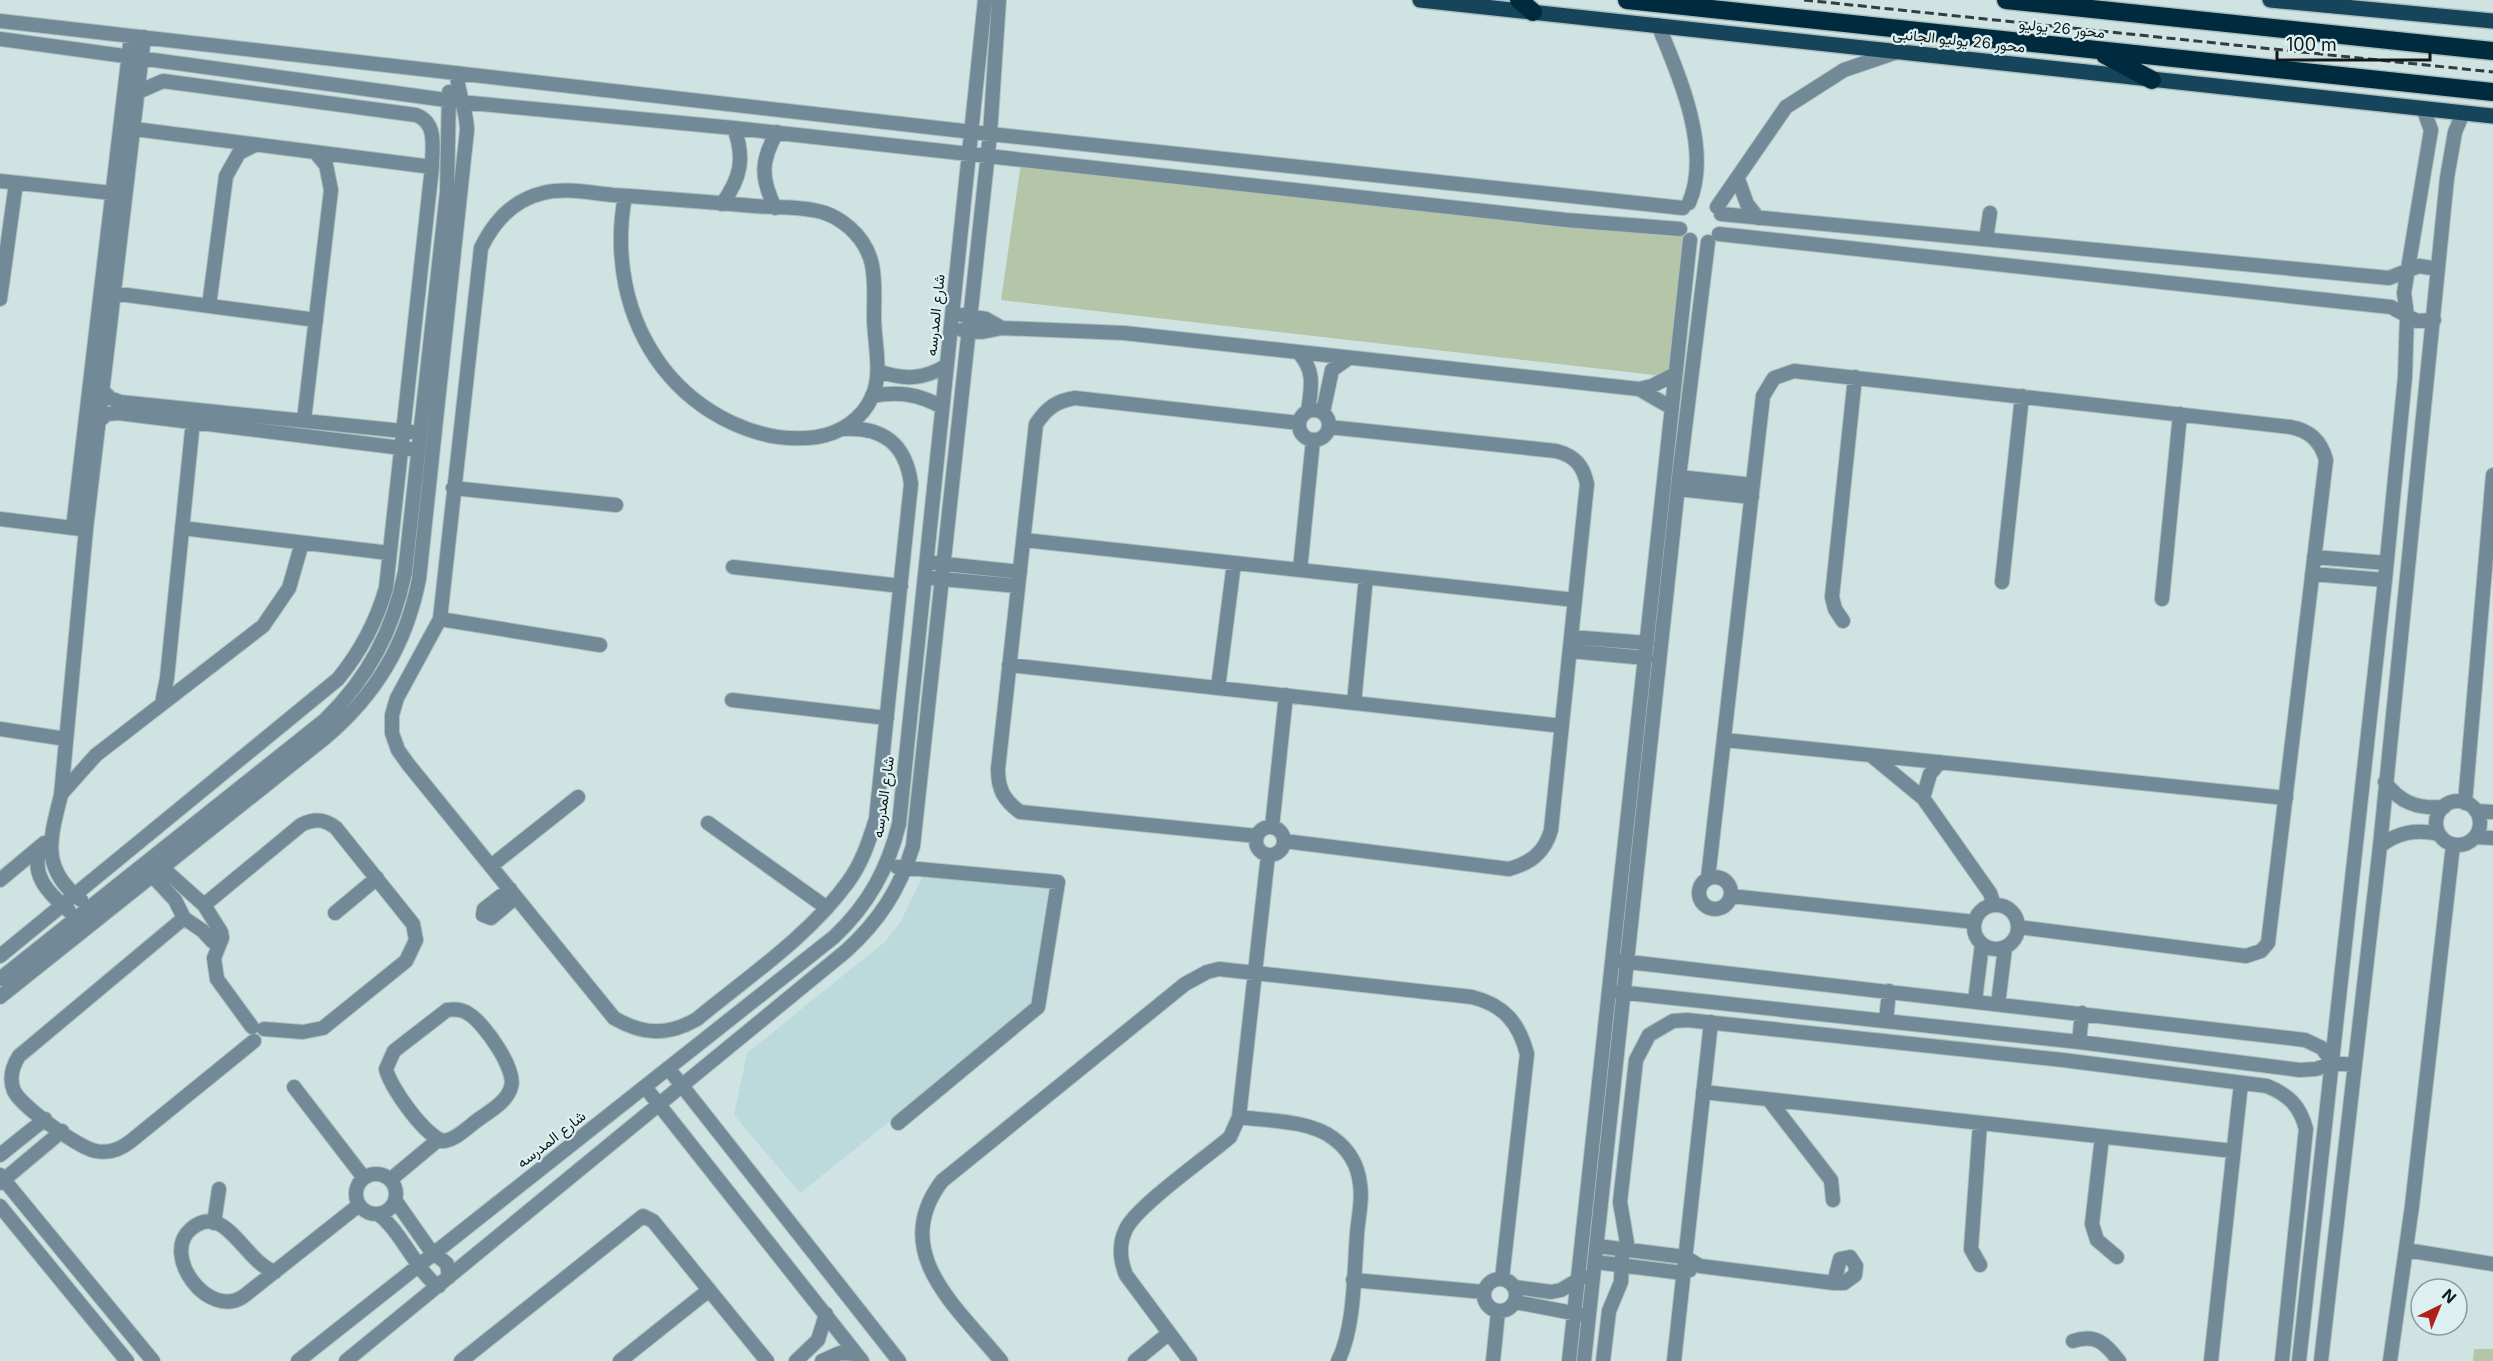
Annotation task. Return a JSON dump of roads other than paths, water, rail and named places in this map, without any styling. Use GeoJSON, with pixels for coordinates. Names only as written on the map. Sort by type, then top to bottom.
{"type":"FeatureCollection","features":[{"type":"Feature","properties":{"kind":"highway"},"geometry":{"type":"LineString","coordinates":[[1519,0],[1533,12]]}},
{"type":"Feature","properties":{"kind":"highway","name":"محور 26 يوليو"},"geometry":{"type":"LineString","coordinates":[[1627,0],[2493,92]]}},
{"type":"Feature","properties":{"kind":"highway","name":"محور 26 يوليو"},"geometry":{"type":"LineString","coordinates":[[2006,0],[2493,51]]}},
{"type":"Feature","properties":{"kind":"highway"},"geometry":{"type":"LineString","coordinates":[[2096,50],[2152,80]]}},
{"type":"Feature","properties":{"kind":"main road","name":"محور 26 يوليو الجانبى"},"geometry":{"type":"LineString","coordinates":[[1420,0],[2493,116]]}},
{"type":"Feature","properties":{"kind":"main road"},"geometry":{"type":"LineString","coordinates":[[2270,0],[2493,21]]}},
{"type":"Feature","properties":{"kind":"main road"},"geometry":{"type":"LineString","coordinates":[[2352,0],[2384,12]]}},
{"type":"Feature","properties":{"kind":"street","name":"شارع المدرسه"},"geometry":{"type":"LineString","coordinates":[[297,1361],[847,925],[869,897],[886,866],[899,824],[985,0]]}},
{"type":"Feature","properties":{"kind":"street"},"geometry":{"type":"LineString","coordinates":[[346,1361],[846,951],[876,922],[888,905],[913,846],[940,578],[990,134],[999,0]]}},
{"type":"Feature","properties":{"kind":"street"},"geometry":{"type":"LineString","coordinates":[[0,21],[990,134],[1686,206],[1704,200],[1719,211],[1758,218],[2389,278],[2420,266],[2438,269]]}},
{"type":"Feature","properties":{"kind":"street"},"geometry":{"type":"LineString","coordinates":[[1584,1361],[1628,962],[1649,700],[1647,643],[1690,240],[1680,229],[1678,222],[1698,177],[1698,159],[1678,76],[1658,26]]}},
{"type":"Feature","properties":{"kind":"street"},"geometry":{"type":"LineString","coordinates":[[75,918],[48,891],[38,873],[37,857],[47,838],[61,795],[80,528],[106,298],[112,193],[138,36]]}},
{"type":"Feature","properties":{"kind":"street"},"geometry":{"type":"LineString","coordinates":[[0,39],[455,101],[777,132],[1577,221],[1680,229]]}},
{"type":"Feature","properties":{"kind":"street"},"geometry":{"type":"LineString","coordinates":[[1569,1361],[1613,960],[1649,700],[1668,588],[1678,483],[1703,282],[1713,238],[1722,221],[1719,211],[1745,164],[1786,107],[1844,70],[1898,51]]}},
{"type":"Feature","properties":{"kind":"street"},"geometry":{"type":"LineString","coordinates":[[106,298],[134,129],[138,92],[135,59]]}},
{"type":"Feature","properties":{"kind":"street"},"geometry":{"type":"LineString","coordinates":[[0,979],[311,732],[339,706],[363,677],[390,627],[401,591],[418,451],[447,192],[455,101],[453,73]]}},
{"type":"Feature","properties":{"kind":"street"},"geometry":{"type":"LineString","coordinates":[[0,956],[338,679],[351,663],[372,628],[386,588],[432,167],[432,129],[423,117],[416,115],[163,81],[138,92]]}},
{"type":"Feature","properties":{"kind":"street"},"geometry":{"type":"LineString","coordinates":[[0,997],[326,737],[356,710],[382,676],[402,640],[415,600],[420,567],[467,130],[455,101]]}},
{"type":"Feature","properties":{"kind":"street"},"geometry":{"type":"LineString","coordinates":[[2299,1361],[2333,1063],[2405,377],[2407,315],[2404,293],[2431,129],[2423,108]]}},
{"type":"Feature","properties":{"kind":"street"},"geometry":{"type":"LineString","coordinates":[[2321,1361],[2380,846],[2447,178],[2455,132],[2463,112]]}},
{"type":"Feature","properties":{"kind":"street"},"geometry":{"type":"LineString","coordinates":[[2431,129],[2441,125],[2455,132]]}},
{"type":"Feature","properties":{"kind":"street"},"geometry":{"type":"LineString","coordinates":[[722,204],[735,186],[741,167],[741,147],[734,128]]}},
{"type":"Feature","properties":{"kind":"street"},"geometry":{"type":"LineString","coordinates":[[134,129],[432,167]]}},
{"type":"Feature","properties":{"kind":"street"},"geometry":{"type":"LineString","coordinates":[[775,208],[766,189],[763,169],[767,150],[777,132]]}},
{"type":"Feature","properties":{"kind":"street"},"geometry":{"type":"LineString","coordinates":[[209,306],[226,176],[239,153],[255,145]]}},
{"type":"Feature","properties":{"kind":"street"},"geometry":{"type":"LineString","coordinates":[[304,420],[332,182],[326,165],[315,152]]}},
{"type":"Feature","properties":{"kind":"street"},"geometry":{"type":"LineString","coordinates":[[1738,179],[1747,204],[1758,218]]}},
{"type":"Feature","properties":{"kind":"street"},"geometry":{"type":"LineString","coordinates":[[0,181],[112,193]]}},
{"type":"Feature","properties":{"kind":"street"},"geometry":{"type":"LineString","coordinates":[[0,299],[16,183]]}},
{"type":"Feature","properties":{"kind":"street"},"geometry":{"type":"LineString","coordinates":[[625,196],[620,245],[628,296],[648,344],[664,368],[683,389],[730,422],[772,437],[799,439],[825,435],[855,421],[872,396],[878,371],[875,342],[875,269],[861,240],[838,219],[824,212],[559,190],[542,193],[512,207],[489,232],[481,248],[440,619],[397,698],[392,715],[392,733],[398,750],[408,764],[614,1018],[630,1027],[647,1032],[665,1032],[682,1028],[697,1019],[795,939],[827,908],[850,881],[866,851],[873,830],[887,718],[911,484],[909,467],[902,452],[890,440],[875,431],[859,428],[842,429]]}},
{"type":"Feature","properties":{"kind":"street"},"geometry":{"type":"LineString","coordinates":[[1986,239],[1990,213]]}},
{"type":"Feature","properties":{"kind":"street"},"geometry":{"type":"LineString","coordinates":[[1690,240],[1713,238],[2391,307],[2417,321],[2434,320]]}},
{"type":"Feature","properties":{"kind":"street"},"geometry":{"type":"LineString","coordinates":[[1686,279],[1703,282]]}},
{"type":"Feature","properties":{"kind":"street"},"geometry":{"type":"LineString","coordinates":[[106,298],[209,306],[316,320]]}},
{"type":"Feature","properties":{"kind":"street"},"geometry":{"type":"LineString","coordinates":[[952,315],[986,319],[1002,328]]}},
{"type":"Feature","properties":{"kind":"street"},"geometry":{"type":"LineString","coordinates":[[950,330],[1002,328],[1124,333],[1639,389],[1672,408]]}},
{"type":"Feature","properties":{"kind":"street"},"geometry":{"type":"LineString","coordinates":[[1298,352],[1310,368],[1312,378],[1304,417],[1304,436],[1313,440],[1324,437],[1329,427],[1328,419],[1323,412],[1328,380],[1339,362],[1349,358]]}},
{"type":"Feature","properties":{"kind":"street"},"geometry":{"type":"LineString","coordinates":[[878,371],[906,378],[920,377],[934,373],[947,365]]}},
{"type":"Feature","properties":{"kind":"street"},"geometry":{"type":"LineString","coordinates":[[1708,878],[1718,877],[1727,882],[1731,896],[1726,905],[1717,909],[1703,904],[1699,890],[1708,878],[1763,396],[1769,383],[1780,374],[1794,371],[1855,377],[2303,430],[2314,438],[2326,460],[2270,938],[2265,948],[2256,954],[2246,956],[2018,927]]}},
{"type":"Feature","properties":{"kind":"street"},"geometry":{"type":"LineString","coordinates":[[1639,389],[1664,381],[1676,374]]}},
{"type":"Feature","properties":{"kind":"street"},"geometry":{"type":"LineString","coordinates":[[1843,621],[1835,609],[1832,597],[1855,377]]}},
{"type":"Feature","properties":{"kind":"street"},"geometry":{"type":"LineString","coordinates":[[1312,378],[1328,380]]}},
{"type":"Feature","properties":{"kind":"street"},"geometry":{"type":"LineString","coordinates":[[97,391],[120,402],[420,433]]}},
{"type":"Feature","properties":{"kind":"street"},"geometry":{"type":"LineString","coordinates":[[80,528],[99,421],[97,391]]}},
{"type":"Feature","properties":{"kind":"street"},"geometry":{"type":"LineString","coordinates":[[872,396],[902,393],[916,395],[942,407]]}},
{"type":"Feature","properties":{"kind":"street"},"geometry":{"type":"LineString","coordinates":[[2002,582],[2022,396]]}},
{"type":"Feature","properties":{"kind":"street"},"geometry":{"type":"LineString","coordinates":[[1257,836],[1020,812],[1006,802],[998,786],[998,769],[1036,424],[1045,410],[1059,401],[1075,398],[1304,417],[1323,412]]}},
{"type":"Feature","properties":{"kind":"street"},"geometry":{"type":"LineString","coordinates":[[99,421],[112,413],[193,421],[418,451]]}},
{"type":"Feature","properties":{"kind":"street"},"geometry":{"type":"LineString","coordinates":[[2162,598],[2180,414]]}},
{"type":"Feature","properties":{"kind":"street"},"geometry":{"type":"LineString","coordinates":[[162,703],[167,678],[193,421]]}},
{"type":"Feature","properties":{"kind":"street"},"geometry":{"type":"LineString","coordinates":[[1284,841],[1509,869],[1521,866],[1532,860],[1548,841],[1562,726],[1587,484],[1585,472],[1578,462],[1568,454],[1329,427]]}},
{"type":"Feature","properties":{"kind":"street"},"geometry":{"type":"LineString","coordinates":[[1300,570],[1313,440]]}},
{"type":"Feature","properties":{"kind":"street"},"geometry":{"type":"LineString","coordinates":[[2380,846],[2391,838],[2412,831],[2439,834],[2453,845],[2465,844],[2475,837],[2480,827],[2470,807],[2493,475]]}},
{"type":"Feature","properties":{"kind":"street"},"geometry":{"type":"LineString","coordinates":[[1678,483],[1753,491]]}},
{"type":"Feature","properties":{"kind":"street"},"geometry":{"type":"LineString","coordinates":[[453,488],[616,505]]}},
{"type":"Feature","properties":{"kind":"street"},"geometry":{"type":"LineString","coordinates":[[0,519],[80,528]]}},
{"type":"Feature","properties":{"kind":"street"},"geometry":{"type":"LineString","coordinates":[[182,528],[389,553]]}},
{"type":"Feature","properties":{"kind":"street"},"geometry":{"type":"LineString","coordinates":[[1023,540],[1575,600]]}},
{"type":"Feature","properties":{"kind":"street"},"geometry":{"type":"LineString","coordinates":[[61,795],[88,762],[263,626],[289,588],[302,543]]}},
{"type":"Feature","properties":{"kind":"street"},"geometry":{"type":"LineString","coordinates":[[2314,557],[2386,563]]}},
{"type":"Feature","properties":{"kind":"street"},"geometry":{"type":"LineString","coordinates":[[926,562],[1019,579]]}},
{"type":"Feature","properties":{"kind":"street"},"geometry":{"type":"LineString","coordinates":[[1218,688],[1234,563]]}},
{"type":"Feature","properties":{"kind":"street"},"geometry":{"type":"LineString","coordinates":[[733,567],[901,586]]}},
{"type":"Feature","properties":{"kind":"street"},"geometry":{"type":"LineString","coordinates":[[2312,574],[2385,580]]}},
{"type":"Feature","properties":{"kind":"street"},"geometry":{"type":"LineString","coordinates":[[924,577],[1019,579]]}},
{"type":"Feature","properties":{"kind":"street"},"geometry":{"type":"LineString","coordinates":[[1354,703],[1366,577]]}},
{"type":"Feature","properties":{"kind":"street"},"geometry":{"type":"LineString","coordinates":[[1653,588],[1668,588]]}},
{"type":"Feature","properties":{"kind":"street"},"geometry":{"type":"LineString","coordinates":[[440,619],[600,645]]}},
{"type":"Feature","properties":{"kind":"street"},"geometry":{"type":"LineString","coordinates":[[1571,637],[1647,643]]}},
{"type":"Feature","properties":{"kind":"street"},"geometry":{"type":"LineString","coordinates":[[1570,651],[1646,658]]}},
{"type":"Feature","properties":{"kind":"street"},"geometry":{"type":"LineString","coordinates":[[1009,665],[1562,726]]}},
{"type":"Feature","properties":{"kind":"street"},"geometry":{"type":"LineString","coordinates":[[1272,827],[1286,695]]}},
{"type":"Feature","properties":{"kind":"street"},"geometry":{"type":"LineString","coordinates":[[732,700],[887,718]]}},
{"type":"Feature","properties":{"kind":"street"},"geometry":{"type":"LineString","coordinates":[[0,729],[66,739]]}},
{"type":"Feature","properties":{"kind":"street"},"geometry":{"type":"LineString","coordinates":[[1725,740],[2286,798]]}},
{"type":"Feature","properties":{"kind":"street"},"geometry":{"type":"LineString","coordinates":[[1870,755],[1923,798],[1990,893],[1994,905]]}},
{"type":"Feature","properties":{"kind":"street"},"geometry":{"type":"LineString","coordinates":[[1923,798],[1930,774],[1940,762]]}},
{"type":"Feature","properties":{"kind":"street"},"geometry":{"type":"LineString","coordinates":[[2385,782],[2395,796],[2413,805],[2427,808],[2444,807],[2451,803],[2493,812]]}},
{"type":"Feature","properties":{"kind":"street"},"geometry":{"type":"LineString","coordinates":[[491,866],[578,797]]}},
{"type":"Feature","properties":{"kind":"street"},"geometry":{"type":"LineString","coordinates":[[2439,834],[2437,819],[2444,807]]}},
{"type":"Feature","properties":{"kind":"street"},"geometry":{"type":"LineString","coordinates":[[184,918],[18,1056],[11,1073],[15,1092],[27,1106],[87,1148],[105,1152],[124,1147],[254,1041],[249,1034],[258,1028],[303,1032],[323,1028],[411,955],[416,940],[413,924],[336,828],[330,823],[315,820],[301,825],[204,905]]}},
{"type":"Feature","properties":{"kind":"street"},"geometry":{"type":"LineString","coordinates":[[708,823],[827,908]]}},
{"type":"Feature","properties":{"kind":"street"},"geometry":{"type":"LineString","coordinates":[[1272,827],[1282,834],[1284,841],[1279,852],[1268,855],[1257,846],[1257,836],[1263,829],[1272,827]]}},
{"type":"Feature","properties":{"kind":"street"},"geometry":{"type":"LineString","coordinates":[[2475,837],[2493,838]]}},
{"type":"Feature","properties":{"kind":"street"},"geometry":{"type":"LineString","coordinates":[[47,838],[53,864],[61,880],[74,895],[90,906]]}},
{"type":"Feature","properties":{"kind":"street"},"geometry":{"type":"LineString","coordinates":[[0,880],[47,838]]}},
{"type":"Feature","properties":{"kind":"street"},"geometry":{"type":"LineString","coordinates":[[2390,1361],[2406,1250],[2453,845]]}},
{"type":"Feature","properties":{"kind":"street"},"geometry":{"type":"LineString","coordinates":[[1190,1361],[1126,1275],[1122,1264],[1122,1240],[1132,1219],[1230,1137],[1239,1117],[1268,855]]}},
{"type":"Feature","properties":{"kind":"street"},"geometry":{"type":"LineString","coordinates":[[147,861],[158,873],[184,918],[218,943]]}},
{"type":"Feature","properties":{"kind":"street"},"geometry":{"type":"LineString","coordinates":[[886,866],[1058,883],[1038,1008],[898,1123]]}},
{"type":"Feature","properties":{"kind":"street"},"geometry":{"type":"LineString","coordinates":[[158,873],[204,905],[222,935],[213,966],[217,980],[258,1028]]}},
{"type":"Feature","properties":{"kind":"street"},"geometry":{"type":"LineString","coordinates":[[334,913],[377,878]]}},
{"type":"Feature","properties":{"kind":"street"},"geometry":{"type":"LineString","coordinates":[[1731,896],[1975,922]]}},
{"type":"Feature","properties":{"kind":"street"},"geometry":{"type":"LineString","coordinates":[[1994,905],[2001,905],[2014,913],[2018,927],[2012,943],[2005,948],[1997,949],[1982,944],[1975,934],[1975,922],[1980,912],[1994,905]]}},
{"type":"Feature","properties":{"kind":"street"},"geometry":{"type":"LineString","coordinates":[[1975,1001],[1982,944]]}},
{"type":"Feature","properties":{"kind":"street"},"geometry":{"type":"LineString","coordinates":[[1998,1004],[2005,948]]}},
{"type":"Feature","properties":{"kind":"street"},"geometry":{"type":"LineString","coordinates":[[1613,960],[2305,1040],[2322,1048],[2333,1063]]}},
{"type":"Feature","properties":{"kind":"street"},"geometry":{"type":"LineString","coordinates":[[1001,1361],[931,1272],[923,1252],[920,1233],[923,1214],[930,1196],[942,1181],[1185,984],[1207,972],[1219,969],[1472,997],[1486,1000],[1510,1016],[1522,1036],[1527,1054],[1502,1279]]}},
{"type":"Feature","properties":{"kind":"street"},"geometry":{"type":"LineString","coordinates":[[778,981],[790,995]]}},
{"type":"Feature","properties":{"kind":"street"},"geometry":{"type":"LineString","coordinates":[[1976,986],[1999,989]]}},
{"type":"Feature","properties":{"kind":"street"},"geometry":{"type":"LineString","coordinates":[[1610,991],[2079,1042],[2300,1070],[2316,1069],[2333,1063],[2355,1065]]}},
{"type":"Feature","properties":{"kind":"street"},"geometry":{"type":"LineString","coordinates":[[1886,1021],[1889,991]]}},
{"type":"Feature","properties":{"kind":"street"},"geometry":{"type":"LineString","coordinates":[[390,1180],[438,1140],[455,1137],[502,1102],[511,1088],[513,1080],[508,1063],[462,1004],[441,1014],[394,1051],[387,1063],[390,1082],[428,1132],[438,1140]]}},
{"type":"Feature","properties":{"kind":"street"},"geometry":{"type":"LineString","coordinates":[[2079,1042],[2082,1013]]}},
{"type":"Feature","properties":{"kind":"street"},"geometry":{"type":"LineString","coordinates":[[1603,1361],[1609,1311],[1621,1282],[1627,1237],[1620,1202],[1636,1060],[1641,1047],[1654,1031],[1673,1021],[1711,1022],[2063,1060],[2267,1086],[2281,1092],[2294,1102],[2302,1114],[2306,1130],[2282,1361]]}},
{"type":"Feature","properties":{"kind":"street"},"geometry":{"type":"LineString","coordinates":[[1674,1361],[1711,1022]]}},
{"type":"Feature","properties":{"kind":"street"},"geometry":{"type":"LineString","coordinates":[[668,1068],[899,1361]]}},
{"type":"Feature","properties":{"kind":"street"},"geometry":{"type":"LineString","coordinates":[[2211,1361],[2241,1083]]}},
{"type":"Feature","properties":{"kind":"street"},"geometry":{"type":"LineString","coordinates":[[294,1087],[364,1178]]}},
{"type":"Feature","properties":{"kind":"street"},"geometry":{"type":"LineString","coordinates":[[645,1087],[859,1357]]}},
{"type":"Feature","properties":{"kind":"street"},"geometry":{"type":"LineString","coordinates":[[1703,1092],[2234,1151]]}},
{"type":"Feature","properties":{"kind":"street"},"geometry":{"type":"LineString","coordinates":[[1769,1100],[1831,1180],[1833,1200]]}},
{"type":"Feature","properties":{"kind":"street"},"geometry":{"type":"LineString","coordinates":[[1239,1117],[1314,1128],[1332,1137],[1346,1150],[1356,1166],[1361,1185],[1353,1280],[1347,1336],[1338,1361]]}},
{"type":"Feature","properties":{"kind":"street"},"geometry":{"type":"LineString","coordinates":[[0,1155],[45,1119]]}},
{"type":"Feature","properties":{"kind":"street"},"geometry":{"type":"LineString","coordinates":[[1980,1123],[1971,1249],[1980,1265]]}},
{"type":"Feature","properties":{"kind":"street"},"geometry":{"type":"LineString","coordinates":[[62,1131],[1,1179],[153,1361]]}},
{"type":"Feature","properties":{"kind":"street"},"geometry":{"type":"LineString","coordinates":[[2102,1137],[2092,1224],[2097,1240],[2117,1257]]}},
{"type":"Feature","properties":{"kind":"street"},"geometry":{"type":"LineString","coordinates":[[380,1174],[390,1180],[395,1189],[395,1200],[434,1253],[447,1264],[444,1281],[427,1280],[420,1265],[388,1221],[378,1214],[366,1211],[359,1205],[356,1193],[364,1178],[380,1174]]}},
{"type":"Feature","properties":{"kind":"street"},"geometry":{"type":"LineString","coordinates":[[214,1222],[219,1189]]}},
{"type":"Feature","properties":{"kind":"street"},"geometry":{"type":"LineString","coordinates":[[378,1214],[388,1209],[395,1200]]}},
{"type":"Feature","properties":{"kind":"street"},"geometry":{"type":"LineString","coordinates":[[275,1272],[259,1265],[230,1230],[214,1222],[206,1222],[190,1230],[181,1244],[180,1253],[185,1269],[208,1297],[223,1304],[238,1301],[275,1272],[359,1205]]}},
{"type":"Feature","properties":{"kind":"street"},"geometry":{"type":"LineString","coordinates":[[0,1206],[128,1361]]}},
{"type":"Feature","properties":{"kind":"street"},"geometry":{"type":"LineString","coordinates":[[466,1360],[639,1217],[650,1218],[767,1361]]}},
{"type":"Feature","properties":{"kind":"street"},"geometry":{"type":"LineString","coordinates":[[1597,1246],[1685,1257],[1700,1266],[1834,1283]]}},
{"type":"Feature","properties":{"kind":"street"},"geometry":{"type":"LineString","coordinates":[[2406,1250],[2493,1264]]}},
{"type":"Feature","properties":{"kind":"street"},"geometry":{"type":"LineString","coordinates":[[1641,1268],[1643,1252]]}},
{"type":"Feature","properties":{"kind":"street"},"geometry":{"type":"LineString","coordinates":[[1595,1262],[1683,1273],[1700,1266]]}},
{"type":"Feature","properties":{"kind":"street"},"geometry":{"type":"LineString","coordinates":[[1515,1287],[1515,1302],[1511,1308],[1498,1312],[1487,1305],[1484,1292],[1490,1282],[1502,1279],[1515,1287],[1551,1292],[1561,1290],[1579,1278],[1587,1278],[1593,1284]]}},
{"type":"Feature","properties":{"kind":"street"},"geometry":{"type":"LineString","coordinates":[[1353,1280],[1484,1292]]}},
{"type":"Feature","properties":{"kind":"street"},"geometry":{"type":"LineString","coordinates":[[620,1361],[709,1290]]}},
{"type":"Feature","properties":{"kind":"street"},"geometry":{"type":"LineString","coordinates":[[1549,1307],[1551,1292]]}},
{"type":"Feature","properties":{"kind":"street"},"geometry":{"type":"LineString","coordinates":[[1515,1302],[1549,1307],[1575,1315],[1590,1312]]}},
{"type":"Feature","properties":{"kind":"street"},"geometry":{"type":"LineString","coordinates":[[1492,1361],[1498,1312]]}},
{"type":"Feature","properties":{"kind":"street"},"geometry":{"type":"LineString","coordinates":[[796,1361],[814,1346],[821,1334],[826,1314]]}},
{"type":"Feature","properties":{"kind":"street"},"geometry":{"type":"LineString","coordinates":[[1135,1361],[1168,1334]]}},
{"type":"Feature","properties":{"kind":"street"},"geometry":{"type":"LineString","coordinates":[[2073,1341],[2083,1337],[2103,1342],[2119,1361]]}},
{"type":"Feature","properties":{"kind":"street"},"geometry":{"type":"LineString","coordinates":[[814,1346],[823,1360],[840,1353],[859,1357]]}},
{"type":"Feature","properties":{"kind":"railway"},"geometry":{"type":"LineString","coordinates":[[1804,0],[2493,72]]}}]}
